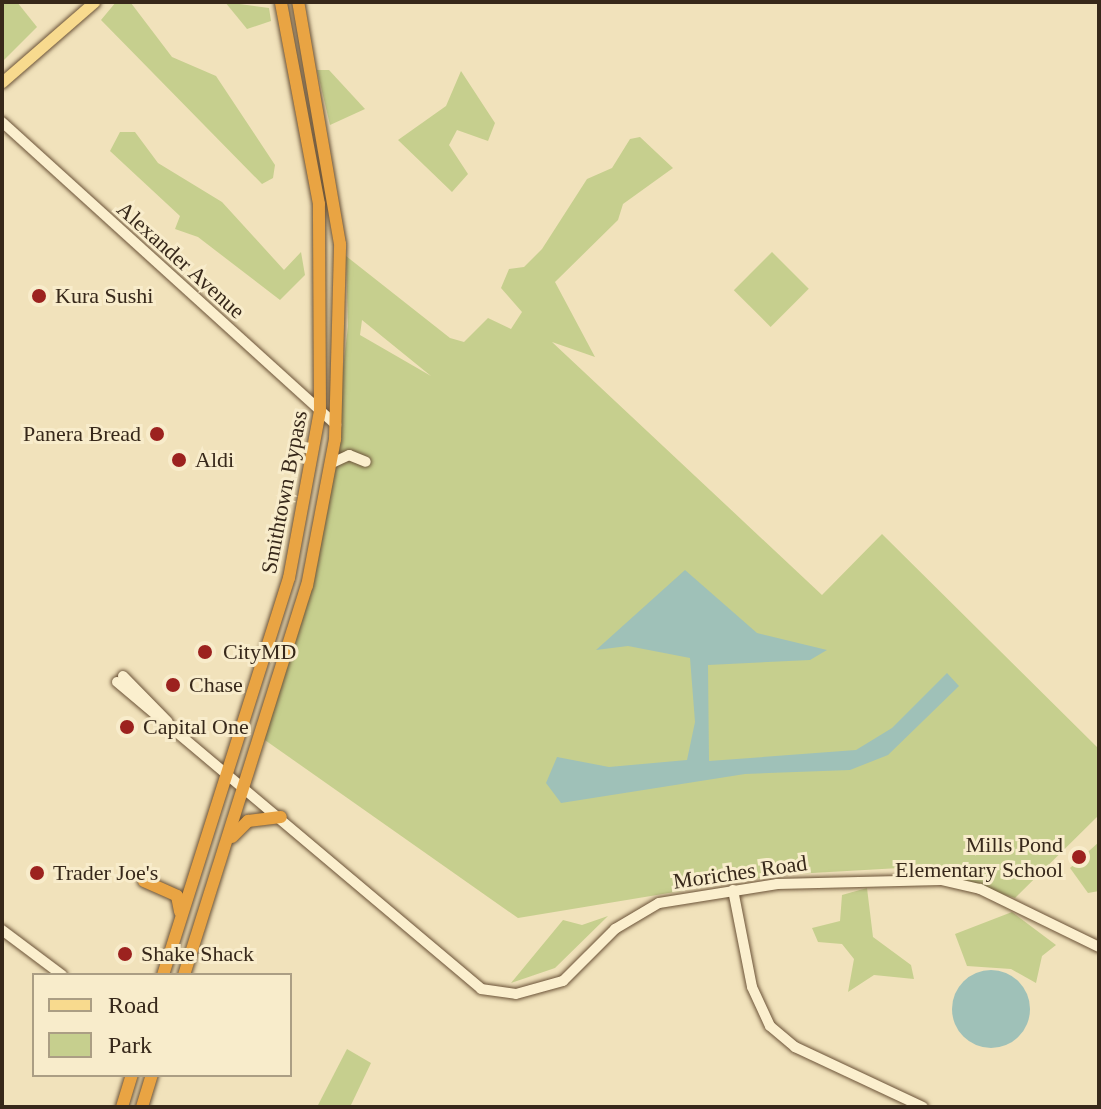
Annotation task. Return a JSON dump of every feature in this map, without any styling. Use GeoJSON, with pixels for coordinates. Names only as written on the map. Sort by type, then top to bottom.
{"type":"FeatureCollection","features":[{"type":"Feature","properties":{"kind":"highway","name":"Smithtown Bypass"},"geometry":{"type":"LineString","coordinates":[[164,973],[294,557],[320,411],[319,204],[281,2]]}},
{"type":"Feature","properties":{"kind":"highway","name":"Smithtown Bypass"},"geometry":{"type":"LineString","coordinates":[[185,973],[307,586],[332,463],[336,425],[339,233],[298,2]]}},
{"type":"Feature","properties":{"kind":"highway"},"geometry":{"type":"LineString","coordinates":[[221,858],[242,824],[281,817]]}},
{"type":"Feature","properties":{"kind":"highway"},"geometry":{"type":"LineString","coordinates":[[179,924],[178,897],[144,881],[181,888],[196,874]]}},
{"type":"Feature","properties":{"kind":"highway"},"geometry":{"type":"LineString","coordinates":[[122,1107],[131,1077]]}},
{"type":"Feature","properties":{"kind":"highway"},"geometry":{"type":"LineString","coordinates":[[142,1107],[151,1077]]}},
{"type":"Feature","properties":{"kind":"main road"},"geometry":{"type":"LineString","coordinates":[[2,82],[94,2]]}},
{"type":"Feature","properties":{"kind":"main road","name":"Alexander Avenue"},"geometry":{"type":"LineString","coordinates":[[2,122],[336,425]]}},
{"type":"Feature","properties":{"kind":"main road"},"geometry":{"type":"LineString","coordinates":[[332,463],[349,455],[366,462]]}},
{"type":"Feature","properties":{"kind":"main road","name":"Moriches Road"},"geometry":{"type":"LineString","coordinates":[[120,679],[245,784],[375,907],[481,989],[503,995],[563,981],[615,929],[659,903],[733,890],[941,880],[980,889],[1099,947]]}},
{"type":"Feature","properties":{"kind":"main road"},"geometry":{"type":"LineString","coordinates":[[733,890],[752,987],[770,1026],[795,1047],[923,1107]]}},
{"type":"Feature","properties":{"kind":"main road"},"geometry":{"type":"LineString","coordinates":[[2,930],[59,973]]}},
{"type":"Feature","properties":{"kind":"green space"},"geometry":{"type":"Polygon","coordinates":[[[2,2],[17,2],[37,27],[2,62],[2,2]]]}},
{"type":"Feature","properties":{"kind":"green space"},"geometry":{"type":"Polygon","coordinates":[[[116,2],[131,3],[172,57],[216,76],[275,165],[273,178],[262,184],[101,20],[116,2]]]}},
{"type":"Feature","properties":{"kind":"green space"},"geometry":{"type":"Polygon","coordinates":[[[225,2],[269,8],[271,21],[247,29],[225,2]]]}},
{"type":"Feature","properties":{"kind":"green space"},"geometry":{"type":"Polygon","coordinates":[[[317,70],[329,70],[365,109],[330,125],[317,70]]]}},
{"type":"Feature","properties":{"kind":"green space"},"geometry":{"type":"Polygon","coordinates":[[[461,71],[495,123],[488,141],[457,130],[449,145],[468,174],[452,192],[398,140],[446,106],[461,71]]]}},
{"type":"Feature","properties":{"kind":"green space"},"geometry":{"type":"Polygon","coordinates":[[[120,132],[135,132],[158,163],[222,202],[284,270],[301,252],[305,275],[280,300],[198,237],[175,229],[180,216],[110,151],[120,132]]]}},
{"type":"Feature","properties":{"kind":"green space"},"geometry":{"type":"Polygon","coordinates":[[[640,137],[673,168],[623,204],[618,220],[555,282],[595,357],[552,342],[822,595],[882,534],[1099,749],[1099,815],[1015,898],[917,867],[777,875],[518,918],[262,738],[327,506],[348,326],[346,256],[450,338],[464,342],[488,318],[511,329],[522,312],[501,288],[509,269],[524,267],[542,249],[587,179],[612,168],[630,139],[640,137]],[[362,320],[360,335],[431,376],[362,320]]]}},
{"type":"Feature","properties":{"kind":"green space"},"geometry":{"type":"Polygon","coordinates":[[[772,252],[809,289],[771,327],[734,290],[772,252]]]}},
{"type":"Feature","properties":{"kind":"green space"},"geometry":{"type":"Polygon","coordinates":[[[1099,842],[1099,891],[1088,893],[1070,868],[1099,842]]]}},
{"type":"Feature","properties":{"kind":"green space"},"geometry":{"type":"Polygon","coordinates":[[[867,888],[873,937],[911,965],[914,979],[874,975],[848,992],[854,959],[842,944],[818,942],[812,928],[840,921],[842,895],[867,888]]]}},
{"type":"Feature","properties":{"kind":"green space"},"geometry":{"type":"Polygon","coordinates":[[[1012,912],[1056,945],[1042,956],[1036,983],[1011,969],[967,966],[955,934],[1012,912]]]}},
{"type":"Feature","properties":{"kind":"green space"},"geometry":{"type":"Polygon","coordinates":[[[608,916],[555,968],[511,983],[563,920],[582,925],[608,916]]]}},
{"type":"Feature","properties":{"kind":"green space"},"geometry":{"type":"Polygon","coordinates":[[[347,1049],[371,1063],[351,1105],[317,1107],[347,1049]]]}},
{"type":"Feature","properties":{"kind":"water"},"geometry":{"type":"Polygon","coordinates":[[[685,570],[757,633],[827,650],[810,660],[708,665],[709,761],[856,750],[892,728],[947,673],[959,686],[888,755],[850,770],[745,774],[561,803],[546,783],[557,757],[609,767],[687,760],[695,722],[690,658],[628,646],[596,650],[685,570]]]}},
{"type":"Feature","properties":{"kind":"water"},"geometry":{"type":"Polygon","coordinates":[[[991,970],[1006,973],[1023,987],[1030,1009],[1027,1024],[1013,1041],[991,1048],[976,1045],[959,1031],[952,1009],[955,994],[969,977],[991,970]]]}},
{"type":"Feature","properties":{"kind":"place","name":"Kura Sushi"},"geometry":{"type":"Point","coordinates":[39,296]}},
{"type":"Feature","properties":{"kind":"place","name":"Panera Bread"},"geometry":{"type":"Point","coordinates":[157,434]}},
{"type":"Feature","properties":{"kind":"place","name":"Aldi"},"geometry":{"type":"Point","coordinates":[179,460]}},
{"type":"Feature","properties":{"kind":"place","name":"CityMD"},"geometry":{"type":"Point","coordinates":[205,652]}},
{"type":"Feature","properties":{"kind":"place","name":"Chase"},"geometry":{"type":"Point","coordinates":[173,685]}},
{"type":"Feature","properties":{"kind":"place","name":"Capital One"},"geometry":{"type":"Point","coordinates":[127,727]}},
{"type":"Feature","properties":{"kind":"place","name":"Mills Pond Elementary School"},"geometry":{"type":"Point","coordinates":[1079,857]}},
{"type":"Feature","properties":{"kind":"place","name":"Trader Joe's"},"geometry":{"type":"Point","coordinates":[37,873]}},
{"type":"Feature","properties":{"kind":"place","name":"Shake Shack"},"geometry":{"type":"Point","coordinates":[125,954]}}]}
